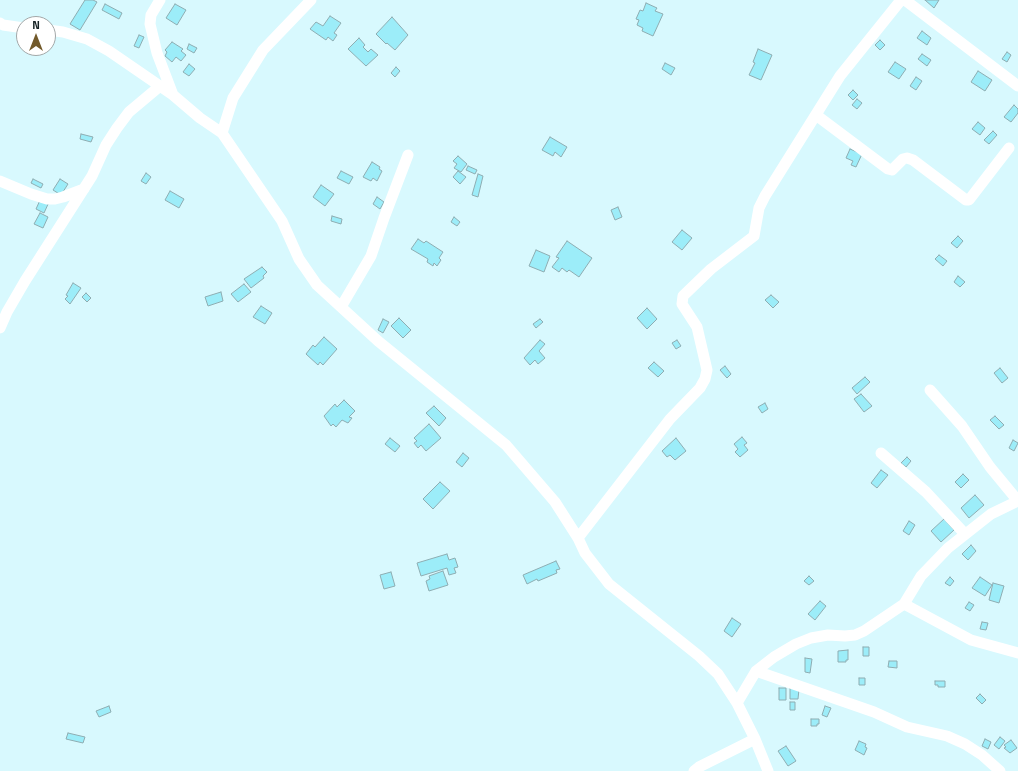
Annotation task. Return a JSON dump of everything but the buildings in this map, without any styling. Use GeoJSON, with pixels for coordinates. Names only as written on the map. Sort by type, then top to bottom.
{"type":"FeatureCollection","features":[{"type":"Feature","properties":{"kind":"street"},"geometry":{"type":"LineString","coordinates":[[160,0],[151,15],[150,24],[157,53],[173,95]]}},
{"type":"Feature","properties":{"kind":"street"},"geometry":{"type":"LineString","coordinates":[[222,133],[233,98],[263,50],[311,0]]}},
{"type":"Feature","properties":{"kind":"street"},"geometry":{"type":"LineString","coordinates":[[578,538],[670,419],[700,388],[705,379],[707,370],[697,327],[682,304],[683,296],[711,269],[754,236],[759,208],[764,196],[840,76],[901,0]]}},
{"type":"Feature","properties":{"kind":"street"},"geometry":{"type":"LineString","coordinates":[[905,0],[1018,86]]}},
{"type":"Feature","properties":{"kind":"street"},"geometry":{"type":"LineString","coordinates":[[0,23],[3,25],[16,27]]}},
{"type":"Feature","properties":{"kind":"street"},"geometry":{"type":"LineString","coordinates":[[56,31],[87,39],[109,51],[173,95],[200,118],[222,133],[282,221],[299,259],[317,285],[378,341],[506,445],[555,502],[578,538],[585,553],[609,584],[699,656],[718,674],[737,703],[755,739],[768,771]]}},
{"type":"Feature","properties":{"kind":"street"},"geometry":{"type":"LineString","coordinates":[[0,328],[7,312],[25,281],[92,176],[106,145],[117,128],[129,112],[160,86]]}},
{"type":"Feature","properties":{"kind":"street"},"geometry":{"type":"LineString","coordinates":[[816,115],[888,169],[892,170],[907,158],[913,160],[966,200],[969,200],[1009,148]]}},
{"type":"Feature","properties":{"kind":"street"},"geometry":{"type":"LineString","coordinates":[[341,307],[372,256],[384,218],[408,155]]}},
{"type":"Feature","properties":{"kind":"street"},"geometry":{"type":"LineString","coordinates":[[0,181],[47,199],[64,197],[84,189]]}},
{"type":"Feature","properties":{"kind":"street"},"geometry":{"type":"LineString","coordinates":[[737,703],[756,671],[774,657],[796,644],[811,638],[828,635],[855,635],[864,631],[904,604],[921,576],[948,548],[991,514],[1018,501],[990,467],[962,426],[930,390]]}},
{"type":"Feature","properties":{"kind":"street"},"geometry":{"type":"LineString","coordinates":[[882,453],[926,492],[965,534]]}},
{"type":"Feature","properties":{"kind":"street"},"geometry":{"type":"LineString","coordinates":[[904,604],[971,640],[1018,653]]}},
{"type":"Feature","properties":{"kind":"street"},"geometry":{"type":"LineString","coordinates":[[756,671],[874,712],[907,727],[947,736],[965,744],[982,755],[1000,771]]}},
{"type":"Feature","properties":{"kind":"street"},"geometry":{"type":"LineString","coordinates":[[694,771],[699,767],[755,739]]}}]}
